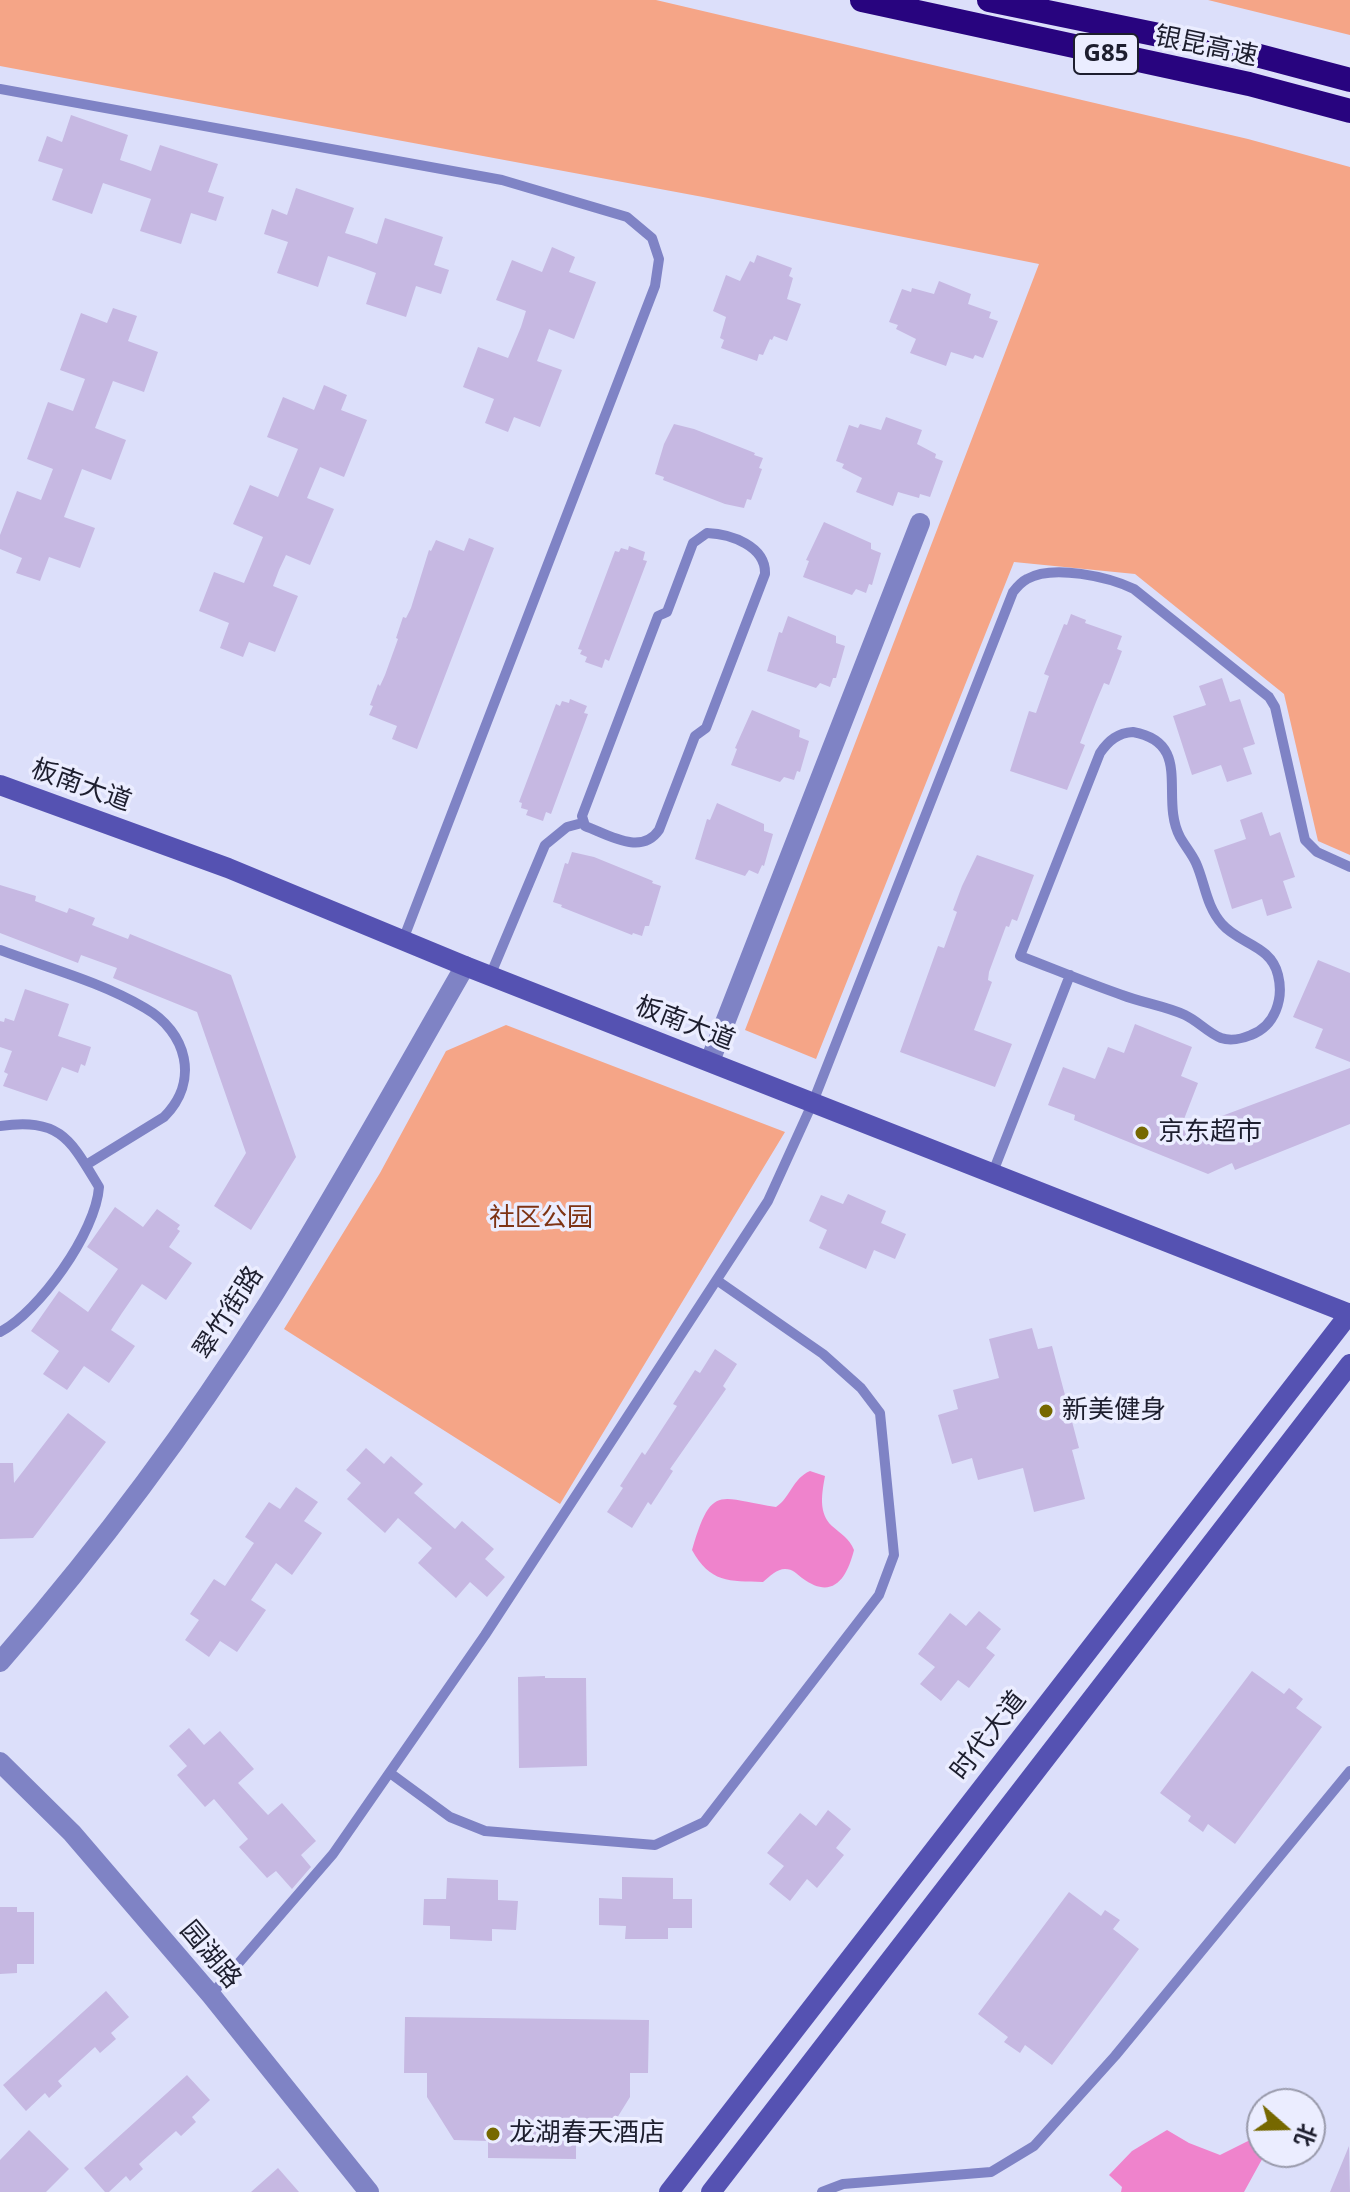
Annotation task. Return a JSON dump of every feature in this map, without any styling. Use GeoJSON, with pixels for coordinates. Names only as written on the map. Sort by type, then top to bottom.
{"type":"FeatureCollection","features":[{"type":"Feature","properties":{"kind":"highway","name":"银昆高速"},"geometry":{"type":"LineString","coordinates":[[862,0],[1249,84],[1350,111]]}},
{"type":"Feature","properties":{"kind":"highway","name":"银昆高速"},"geometry":{"type":"LineString","coordinates":[[989,0],[1256,55],[1350,80]]}},
{"type":"Feature","properties":{"kind":"main road","name":"板南大道"},"geometry":{"type":"LineString","coordinates":[[0,785],[228,868],[490,976],[1350,1313]]}},
{"type":"Feature","properties":{"kind":"main road","name":"时代大道"},"geometry":{"type":"LineString","coordinates":[[669,2192],[1350,1313]]}},
{"type":"Feature","properties":{"kind":"main road"},"geometry":{"type":"LineString","coordinates":[[711,2192],[1350,1364]]}},
{"type":"Feature","properties":{"kind":"street"},"geometry":{"type":"LineString","coordinates":[[710,1061],[920,523]]}},
{"type":"Feature","properties":{"kind":"street","name":"翠竹街路"},"geometry":{"type":"LineString","coordinates":[[0,1662],[43,1613],[181,1432],[268,1303],[465,966]]}},
{"type":"Feature","properties":{"kind":"street","name":"园湖路"},"geometry":{"type":"LineString","coordinates":[[0,1762],[72,1833],[211,1995],[369,2192]]}},
{"type":"Feature","properties":{"kind":"lane"},"geometry":{"type":"LineString","coordinates":[[0,89],[502,180],[627,217],[652,238],[659,259],[655,286],[403,940]]}},
{"type":"Feature","properties":{"kind":"lane"},"geometry":{"type":"LineString","coordinates":[[490,976],[545,845],[567,827],[582,823],[635,844],[651,840],[659,830],[695,736],[706,728],[764,577],[763,560],[753,547],[711,533],[693,543],[667,612],[658,616],[584,809],[582,823]]}},
{"type":"Feature","properties":{"kind":"lane"},"geometry":{"type":"LineString","coordinates":[[211,1995],[333,1854],[390,1773],[485,1635],[768,1201],[813,1102],[1013,592],[1024,580],[1038,574],[1058,572],[1115,580],[1134,589],[1269,697],[1275,707],[1305,840],[1317,852],[1350,867]]}},
{"type":"Feature","properties":{"kind":"lane"},"geometry":{"type":"LineString","coordinates":[[1124,733],[1143,734],[1162,745],[1169,756],[1171,803],[1176,829],[1196,864],[1212,909],[1229,931],[1262,950],[1273,961],[1280,984],[1277,1008],[1262,1030],[1249,1037],[1221,1038],[1188,1016],[1070,975],[1020,956],[1100,753],[1113,738],[1124,733]]}},
{"type":"Feature","properties":{"kind":"lane"},"geometry":{"type":"LineString","coordinates":[[0,950],[147,1008],[179,1044],[187,1075],[183,1092],[174,1107],[164,1117],[86,1165]]}},
{"type":"Feature","properties":{"kind":"lane"},"geometry":{"type":"LineString","coordinates":[[993,1172],[1070,975]]}},
{"type":"Feature","properties":{"kind":"lane"},"geometry":{"type":"LineString","coordinates":[[0,1126],[32,1123],[57,1132],[80,1155],[99,1187],[88,1226],[77,1246],[42,1297],[15,1324],[0,1332]]}},
{"type":"Feature","properties":{"kind":"lane"},"geometry":{"type":"LineString","coordinates":[[390,1773],[450,1817],[485,1831],[655,1845],[704,1822],[879,1595],[894,1555],[880,1413],[861,1388],[823,1354],[718,1281]]}},
{"type":"Feature","properties":{"kind":"lane"},"geometry":{"type":"LineString","coordinates":[[822,2192],[843,2184],[991,2172],[1034,2146],[1115,2056],[1350,1771]]}},
{"type":"Feature","properties":{"kind":"green space"},"geometry":{"type":"Polygon","coordinates":[[[0,0],[656,0],[1248,139],[1350,167],[1350,855],[1318,841],[1284,694],[1135,574],[1014,562],[816,1059],[745,1030],[1039,264],[703,197],[0,66],[0,0]]]}},
{"type":"Feature","properties":{"kind":"green space"},"geometry":{"type":"Polygon","coordinates":[[[1208,0],[1350,0],[1350,35],[1208,0]]]}},
{"type":"Feature","properties":{"kind":"green space","name":"社区公园"},"geometry":{"type":"Polygon","coordinates":[[[506,1025],[785,1132],[560,1504],[284,1329],[380,1173],[446,1051],[506,1025]]]}},
{"type":"Feature","properties":{"kind":"shaded area"},"geometry":{"type":"Polygon","coordinates":[[[810,1471],[825,1476],[822,1502],[825,1515],[854,1550],[843,1577],[837,1583],[830,1587],[813,1585],[785,1569],[763,1582],[730,1580],[713,1574],[699,1561],[692,1550],[712,1504],[730,1499],[776,1507],[799,1479],[810,1471]]]}},
{"type":"Feature","properties":{"kind":"shaded area"},"geometry":{"type":"Polygon","coordinates":[[[1167,2130],[1220,2155],[1246,2142],[1246,2168],[1257,2168],[1244,2192],[1121,2192],[1122,2187],[1109,2175],[1132,2151],[1167,2130]]]}},
{"type":"Feature","properties":{"kind":"building"},"geometry":{"type":"Polygon","coordinates":[[[71,115],[128,135],[120,160],[151,171],[160,145],[218,164],[208,192],[224,197],[216,221],[191,213],[181,244],[140,231],[151,199],[103,183],[92,214],[52,200],[63,169],[38,161],[47,136],[62,142],[71,115]]]}},
{"type":"Feature","properties":{"kind":"building"},"geometry":{"type":"Polygon","coordinates":[[[296,188],[354,208],[345,233],[377,244],[385,218],[443,237],[434,265],[449,270],[441,294],[416,286],[406,317],[366,304],[376,273],[328,256],[318,287],[277,273],[288,242],[264,234],[272,209],[287,215],[296,188]]]}},
{"type":"Feature","properties":{"kind":"building"},"geometry":{"type":"Polygon","coordinates":[[[552,247],[575,257],[569,272],[596,282],[574,339],[549,329],[537,361],[562,370],[540,427],[514,417],[508,432],[485,423],[494,399],[463,387],[478,347],[508,358],[521,327],[526,311],[496,300],[512,260],[542,272],[552,247]]]}},
{"type":"Feature","properties":{"kind":"building"},"geometry":{"type":"Polygon","coordinates":[[[757,255],[792,268],[789,276],[793,278],[787,299],[801,304],[787,341],[774,336],[757,361],[721,348],[724,340],[720,338],[726,317],[713,311],[726,275],[740,281],[750,261],[754,263],[757,255]]]}},
{"type":"Feature","properties":{"kind":"building"},"geometry":{"type":"Polygon","coordinates":[[[939,281],[971,294],[968,304],[991,312],[989,318],[998,321],[983,358],[975,355],[973,359],[951,352],[946,366],[910,353],[916,339],[889,322],[902,289],[911,292],[912,288],[934,294],[939,281]]]}},
{"type":"Feature","properties":{"kind":"building"},"geometry":{"type":"Polygon","coordinates":[[[113,308],[137,316],[128,341],[158,352],[144,392],[113,381],[95,428],[126,440],[111,480],[82,469],[64,517],[95,528],[80,568],[49,557],[40,581],[16,573],[22,558],[0,549],[0,535],[17,491],[41,500],[53,469],[27,459],[48,402],[73,411],[85,379],[60,370],[81,313],[107,323],[113,308]]]}},
{"type":"Feature","properties":{"kind":"building"},"geometry":{"type":"Polygon","coordinates":[[[324,385],[347,395],[341,410],[367,420],[344,477],[320,467],[307,498],[334,509],[310,565],[286,555],[279,570],[273,586],[298,596],[275,652],[249,642],[243,657],[220,648],[229,623],[199,611],[214,572],[244,583],[263,537],[233,524],[250,485],[278,497],[298,449],[267,437],[283,397],[314,410],[324,385]]]}},
{"type":"Feature","properties":{"kind":"building"},"geometry":{"type":"Polygon","coordinates":[[[886,417],[922,430],[917,444],[943,461],[930,497],[920,494],[919,498],[898,492],[893,506],[856,492],[862,478],[842,468],[844,464],[836,461],[849,425],[858,428],[860,424],[881,430],[886,417]]]}},
{"type":"Feature","properties":{"kind":"building"},"geometry":{"type":"Polygon","coordinates":[[[674,424],[694,429],[763,458],[751,500],[747,499],[744,508],[725,504],[655,474],[674,424]]]}},
{"type":"Feature","properties":{"kind":"building"},"geometry":{"type":"Polygon","coordinates":[[[824,522],[871,543],[871,549],[881,553],[872,585],[869,584],[866,593],[856,589],[852,595],[803,577],[809,561],[806,560],[824,522]]]}},
{"type":"Feature","properties":{"kind":"building"},"geometry":{"type":"Polygon","coordinates":[[[469,538],[494,548],[417,749],[392,739],[397,726],[369,715],[373,706],[370,705],[385,675],[403,617],[406,618],[411,608],[429,550],[436,540],[464,551],[469,538]]]}},
{"type":"Feature","properties":{"kind":"building"},"geometry":{"type":"Polygon","coordinates":[[[629,546],[645,552],[643,560],[647,561],[609,661],[605,659],[602,668],[585,662],[587,657],[580,654],[582,650],[578,649],[615,551],[619,552],[621,548],[628,550],[629,546]]]}},
{"type":"Feature","properties":{"kind":"building"},"geometry":{"type":"Polygon","coordinates":[[[1071,614],[1086,620],[1085,623],[1122,636],[1117,649],[1122,651],[1109,685],[1104,683],[1096,702],[1080,743],[1085,745],[1067,790],[1010,771],[1029,711],[1036,713],[1049,676],[1044,674],[1071,614]]]}},
{"type":"Feature","properties":{"kind":"building"},"geometry":{"type":"Polygon","coordinates":[[[788,616],[836,636],[836,643],[845,646],[836,678],[833,678],[830,687],[820,683],[816,688],[767,671],[779,632],[782,633],[788,616]]]}},
{"type":"Feature","properties":{"kind":"building"},"geometry":{"type":"Polygon","coordinates":[[[1222,678],[1230,702],[1240,699],[1255,744],[1243,748],[1252,774],[1227,782],[1221,765],[1192,775],[1173,716],[1206,705],[1199,686],[1222,678]]]}},
{"type":"Feature","properties":{"kind":"building"},"geometry":{"type":"Polygon","coordinates":[[[570,699],[587,706],[584,713],[588,714],[551,814],[546,812],[543,821],[526,815],[528,810],[521,808],[522,803],[519,802],[556,704],[560,706],[562,701],[569,703],[570,699]]]}},
{"type":"Feature","properties":{"kind":"building"},"geometry":{"type":"Polygon","coordinates":[[[752,710],[800,730],[799,737],[809,741],[800,772],[797,771],[794,780],[784,777],[780,782],[731,765],[752,710]]]}},
{"type":"Feature","properties":{"kind":"building"},"geometry":{"type":"Polygon","coordinates":[[[717,803],[764,824],[764,831],[773,834],[764,866],[758,874],[749,870],[745,876],[695,859],[707,819],[710,820],[717,803]]]}},
{"type":"Feature","properties":{"kind":"building"},"geometry":{"type":"Polygon","coordinates":[[[1262,812],[1270,836],[1280,832],[1295,877],[1283,881],[1292,908],[1267,916],[1262,899],[1232,909],[1214,850],[1246,839],[1240,820],[1262,812]]]}},
{"type":"Feature","properties":{"kind":"building"},"geometry":{"type":"Polygon","coordinates":[[[572,852],[594,857],[661,886],[649,926],[645,926],[642,936],[632,935],[553,902],[565,863],[568,864],[572,852]]]}},
{"type":"Feature","properties":{"kind":"building"},"geometry":{"type":"Polygon","coordinates":[[[977,855],[1034,875],[1017,921],[1012,919],[1009,927],[1006,926],[989,972],[988,980],[992,982],[974,1030],[1012,1044],[995,1087],[900,1052],[938,946],[944,948],[957,912],[953,910],[977,855]]]}},
{"type":"Feature","properties":{"kind":"building"},"geometry":{"type":"Polygon","coordinates":[[[0,885],[36,896],[35,901],[67,913],[69,908],[95,918],[92,925],[128,939],[130,934],[231,975],[296,1157],[251,1230],[214,1206],[246,1153],[197,1012],[113,978],[117,968],[81,955],[78,963],[0,933],[0,885]]]}},
{"type":"Feature","properties":{"kind":"building"},"geometry":{"type":"Polygon","coordinates":[[[1318,960],[1350,973],[1350,1062],[1315,1048],[1323,1029],[1293,1017],[1318,960]]]}},
{"type":"Feature","properties":{"kind":"building"},"geometry":{"type":"Polygon","coordinates":[[[25,989],[69,1004],[58,1036],[91,1047],[85,1066],[81,1064],[78,1073],[62,1067],[47,1101],[3,1086],[8,1074],[4,1072],[12,1051],[0,1047],[0,1021],[4,1022],[5,1018],[14,1021],[25,989]]]}},
{"type":"Feature","properties":{"kind":"building"},"geometry":{"type":"Polygon","coordinates":[[[1135,1024],[1192,1047],[1181,1076],[1198,1083],[1179,1132],[1350,1068],[1350,1124],[1235,1170],[1232,1163],[1208,1174],[1074,1120],[1075,1115],[1048,1105],[1063,1067],[1095,1079],[1108,1047],[1124,1053],[1135,1024]]]}},
{"type":"Feature","properties":{"kind":"building"},"geometry":{"type":"Polygon","coordinates":[[[848,1194],[886,1211],[881,1223],[906,1234],[895,1259],[874,1250],[866,1269],[819,1248],[827,1230],[809,1221],[821,1195],[843,1204],[848,1194]]]}},
{"type":"Feature","properties":{"kind":"building"},"geometry":{"type":"Polygon","coordinates":[[[115,1207],[143,1227],[157,1209],[180,1225],[177,1229],[180,1231],[169,1247],[192,1263],[166,1300],[142,1284],[111,1330],[135,1346],[109,1383],[84,1366],[67,1390],[43,1374],[59,1351],[31,1331],[59,1291],[88,1312],[118,1269],[87,1247],[115,1207]]]}},
{"type":"Feature","properties":{"kind":"building"},"geometry":{"type":"Polygon","coordinates":[[[1032,1328],[1038,1349],[1052,1346],[1079,1448],[1072,1450],[1085,1499],[1034,1512],[1023,1468],[978,1480],[972,1458],[952,1464],[938,1415],[958,1409],[953,1390],[999,1378],[989,1339],[1032,1328]]]}},
{"type":"Feature","properties":{"kind":"building"},"geometry":{"type":"Polygon","coordinates":[[[715,1349],[737,1364],[723,1386],[726,1389],[670,1469],[673,1471],[651,1505],[648,1502],[632,1528],[607,1512],[642,1452],[645,1455],[677,1406],[673,1404],[695,1370],[700,1373],[715,1349]]]}},
{"type":"Feature","properties":{"kind":"building"},"geometry":{"type":"Polygon","coordinates":[[[68,1413],[106,1442],[33,1538],[0,1539],[0,1463],[13,1463],[14,1483],[68,1413]]]}},
{"type":"Feature","properties":{"kind":"building"},"geometry":{"type":"Polygon","coordinates":[[[366,1448],[384,1464],[391,1456],[423,1484],[414,1493],[455,1529],[462,1521],[494,1549],[485,1559],[505,1577],[487,1597],[470,1582],[456,1598],[418,1563],[432,1548],[398,1518],[385,1533],[347,1499],[361,1483],[346,1470],[366,1448]]]}},
{"type":"Feature","properties":{"kind":"building"},"geometry":{"type":"Polygon","coordinates":[[[296,1487],[318,1502],[304,1521],[322,1533],[292,1575],[276,1563],[251,1600],[266,1610],[237,1652],[220,1641],[209,1657],[185,1640],[199,1620],[190,1614],[214,1579],[225,1586],[254,1543],[245,1537],[269,1502],[280,1509],[296,1487]]]}},
{"type":"Feature","properties":{"kind":"building"},"geometry":{"type":"Polygon","coordinates":[[[979,1611],[1001,1629],[986,1648],[995,1655],[969,1688],[958,1680],[941,1701],[920,1684],[935,1667],[918,1654],[950,1613],[966,1626],[979,1611]]]}},
{"type":"Feature","properties":{"kind":"building"},"geometry":{"type":"Polygon","coordinates":[[[1252,1671],[1284,1694],[1289,1688],[1303,1699],[1296,1708],[1322,1727],[1235,1844],[1208,1824],[1203,1832],[1188,1821],[1191,1816],[1160,1793],[1252,1671]]]}},
{"type":"Feature","properties":{"kind":"building"},"geometry":{"type":"Polygon","coordinates":[[[518,1677],[586,1678],[587,1766],[519,1768],[518,1677]]]}},
{"type":"Feature","properties":{"kind":"building"},"geometry":{"type":"Polygon","coordinates":[[[189,1728],[204,1745],[220,1731],[254,1769],[238,1783],[268,1815],[282,1803],[316,1841],[301,1855],[311,1867],[292,1889],[276,1871],[267,1878],[239,1847],[248,1839],[214,1799],[205,1807],[177,1775],[187,1766],[169,1746],[189,1728]]]}},
{"type":"Feature","properties":{"kind":"building"},"geometry":{"type":"Polygon","coordinates":[[[828,1810],[851,1829],[836,1848],[844,1855],[817,1888],[807,1879],[790,1901],[769,1884],[784,1866],[767,1853],[800,1813],[816,1826],[828,1810]]]}},
{"type":"Feature","properties":{"kind":"building"},"geometry":{"type":"Polygon","coordinates":[[[622,1877],[673,1878],[673,1899],[692,1899],[692,1928],[668,1928],[668,1939],[625,1939],[626,1926],[599,1925],[599,1898],[622,1899],[622,1877]]]}},
{"type":"Feature","properties":{"kind":"building"},"geometry":{"type":"Polygon","coordinates":[[[447,1878],[498,1880],[498,1900],[518,1901],[516,1930],[492,1929],[492,1941],[450,1939],[450,1926],[423,1925],[424,1899],[446,1899],[447,1878]]]}},
{"type":"Feature","properties":{"kind":"building"},"geometry":{"type":"Polygon","coordinates":[[[1069,1892],[1101,1916],[1105,1910],[1120,1920],[1113,1929],[1139,1949],[1052,2065],[1025,2045],[1020,2053],[1004,2042],[1008,2037],[978,2014],[1069,1892]]]}},
{"type":"Feature","properties":{"kind":"building"},"geometry":{"type":"Polygon","coordinates":[[[0,1907],[17,1907],[17,1912],[34,1912],[34,1964],[17,1964],[17,1973],[0,1974],[0,1907]]]}},
{"type":"Feature","properties":{"kind":"building"},"geometry":{"type":"Polygon","coordinates":[[[106,1991],[129,2017],[111,2033],[116,2039],[100,2053],[95,2047],[58,2081],[62,2086],[49,2098],[45,2093],[26,2111],[3,2085],[106,1991]]]}},
{"type":"Feature","properties":{"kind":"building"},"geometry":{"type":"Polygon","coordinates":[[[405,2017],[649,2020],[648,2073],[630,2073],[630,2097],[604,2139],[576,2138],[576,2159],[488,2158],[488,2141],[454,2140],[427,2097],[427,2073],[404,2073],[405,2017]]]}},
{"type":"Feature","properties":{"kind":"building"},"geometry":{"type":"Polygon","coordinates":[[[187,2075],[210,2100],[192,2117],[196,2122],[181,2136],[176,2131],[139,2164],[143,2169],[130,2181],[126,2176],[109,2192],[105,2192],[84,2168],[187,2075]]]}},
{"type":"Feature","properties":{"kind":"building"},"geometry":{"type":"Polygon","coordinates":[[[29,2130],[69,2169],[46,2192],[0,2192],[0,2160],[29,2130]]]}},
{"type":"Feature","properties":{"kind":"building"},"geometry":{"type":"Polygon","coordinates":[[[1349,2146],[1350,2192],[1330,2192],[1349,2146]]]}},
{"type":"Feature","properties":{"kind":"building"},"geometry":{"type":"Polygon","coordinates":[[[278,2168],[299,2192],[251,2192],[278,2168]]]}},
{"type":"Feature","properties":{"kind":"place","name":"京东超市"},"geometry":{"type":"Point","coordinates":[1142,1133]}},
{"type":"Feature","properties":{"kind":"place","name":"新美健身"},"geometry":{"type":"Point","coordinates":[1046,1411]}},
{"type":"Feature","properties":{"kind":"place","name":"龙湖春天酒店"},"geometry":{"type":"Point","coordinates":[493,2134]}}]}
